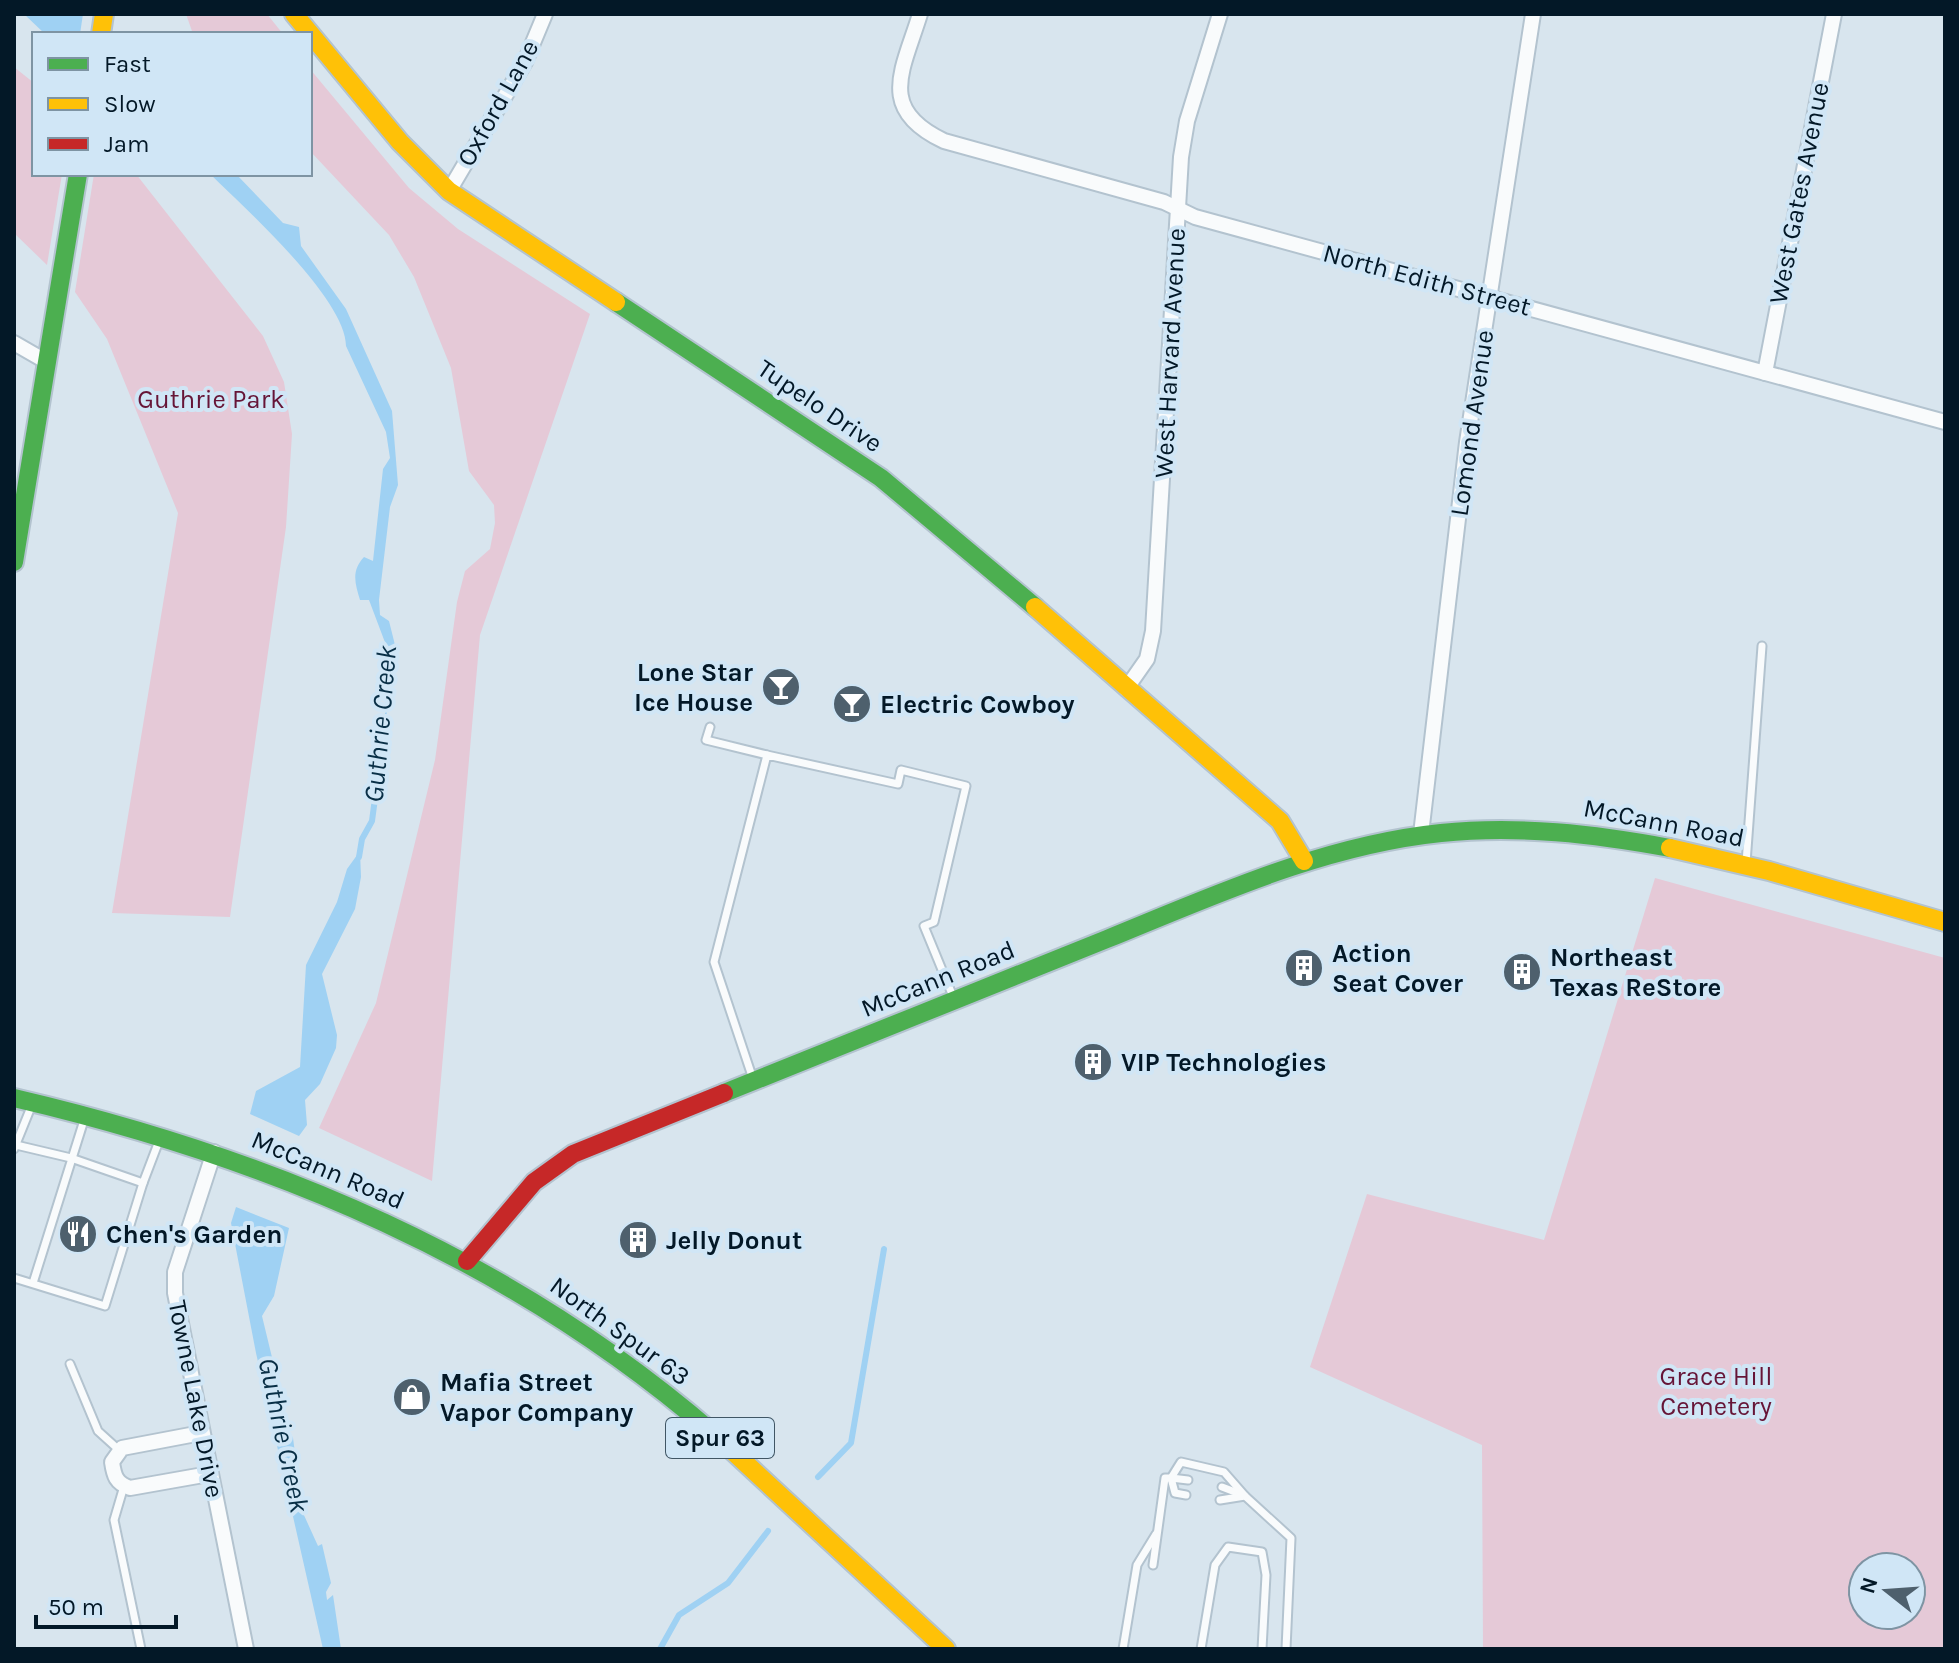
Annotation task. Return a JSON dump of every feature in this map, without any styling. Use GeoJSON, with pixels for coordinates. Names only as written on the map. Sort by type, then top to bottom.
{"type":"FeatureCollection","features":[{"type":"Feature","properties":{"kind":"street","name":"Tupelo Drive"},"geometry":{"type":"LineString","coordinates":[[294,14],[309,32]]}},
{"type":"Feature","properties":{"kind":"street","name":"Oxford Lane"},"geometry":{"type":"LineString","coordinates":[[449,191],[525,62],[545,14]]}},
{"type":"Feature","properties":{"kind":"street","name":"North Edith Street"},"geometry":{"type":"LineString","coordinates":[[920,14],[898,91],[901,105],[915,124],[953,145],[1179,209],[1195,217],[1945,422]]}},
{"type":"Feature","properties":{"kind":"street","name":"West Harvard Avenue"},"geometry":{"type":"LineString","coordinates":[[1126,689],[1145,664],[1153,631],[1185,132],[1220,14]]}},
{"type":"Feature","properties":{"kind":"street","name":"Lomond Avenue"},"geometry":{"type":"LineString","coordinates":[[1421,834],[1463,473],[1533,14]]}},
{"type":"Feature","properties":{"kind":"street","name":"West Gates Avenue"},"geometry":{"type":"LineString","coordinates":[[1765,373],[1834,14]]}},
{"type":"Feature","properties":{"kind":"street","name":"Tupelo Drive"},"geometry":{"type":"LineString","coordinates":[[312,36],[400,142],[449,191],[881,478],[924,511],[1280,821],[1304,861]]}},
{"type":"Feature","properties":{"kind":"street"},"geometry":{"type":"LineString","coordinates":[[14,562],[78,176]]}},
{"type":"Feature","properties":{"kind":"street"},"geometry":{"type":"LineString","coordinates":[[14,343],[47,362]]}},
{"type":"Feature","properties":{"kind":"street","name":"McCann Road"},"geometry":{"type":"LineString","coordinates":[[14,1098],[162,1134],[214,1152],[326,1194],[467,1261],[514,1203],[550,1167],[573,1154],[753,1079],[1304,861],[1421,834],[1468,829],[1561,829],[1649,840],[1945,922]]}},
{"type":"Feature","properties":{"kind":"street","name":"Towne Lake Drive"},"geometry":{"type":"LineString","coordinates":[[214,1152],[175,1272],[178,1315],[246,1649]]}},
{"type":"Feature","properties":{"kind":"street","name":"North Spur 63"},"geometry":{"type":"LineString","coordinates":[[467,1261],[615,1356],[707,1427],[946,1649]]}},
{"type":"Feature","properties":{"kind":"street"},"geometry":{"type":"LineString","coordinates":[[201,1433],[130,1445],[119,1450],[112,1462],[115,1478],[124,1486],[137,1488],[209,1474]]}},
{"type":"Feature","properties":{"kind":"lane"},"geometry":{"type":"LineString","coordinates":[[1746,865],[1762,646]]}},
{"type":"Feature","properties":{"kind":"lane"},"geometry":{"type":"LineString","coordinates":[[710,727],[706,740],[767,755],[898,784],[901,770],[966,786],[934,922],[924,926],[955,1001]]}},
{"type":"Feature","properties":{"kind":"lane"},"geometry":{"type":"LineString","coordinates":[[753,1079],[714,962],[767,755]]}},
{"type":"Feature","properties":{"kind":"lane"},"geometry":{"type":"LineString","coordinates":[[33,1102],[15,1147],[71,1158],[143,1183]]}},
{"type":"Feature","properties":{"kind":"lane"},"geometry":{"type":"LineString","coordinates":[[33,1283],[86,1114]]}},
{"type":"Feature","properties":{"kind":"lane"},"geometry":{"type":"LineString","coordinates":[[14,1278],[105,1306],[143,1183],[162,1134]]}},
{"type":"Feature","properties":{"kind":"lane"},"geometry":{"type":"LineString","coordinates":[[70,1364],[98,1431],[119,1450]]}},
{"type":"Feature","properties":{"kind":"lane"},"geometry":{"type":"LineString","coordinates":[[1186,1495],[1175,1493],[1171,1478],[1181,1462],[1224,1472],[1291,1538],[1286,1649]]}},
{"type":"Feature","properties":{"kind":"lane"},"geometry":{"type":"LineString","coordinates":[[1153,1565],[1165,1478],[1188,1480]]}},
{"type":"Feature","properties":{"kind":"lane"},"geometry":{"type":"LineString","coordinates":[[124,1486],[114,1520],[141,1649]]}},
{"type":"Feature","properties":{"kind":"lane"},"geometry":{"type":"LineString","coordinates":[[1222,1487],[1245,1496]]}},
{"type":"Feature","properties":{"kind":"lane"},"geometry":{"type":"LineString","coordinates":[[1220,1500],[1245,1496]]}},
{"type":"Feature","properties":{"kind":"lane"},"geometry":{"type":"LineString","coordinates":[[1123,1649],[1137,1565],[1157,1532]]}},
{"type":"Feature","properties":{"kind":"lane"},"geometry":{"type":"LineString","coordinates":[[1201,1649],[1215,1565],[1228,1547],[1262,1552],[1266,1575],[1262,1649]]}},
{"type":"Feature","properties":{"kind":"green space"},"geometry":{"type":"Polygon","coordinates":[[[186,14],[267,14],[281,32],[192,32],[186,14]]]}},
{"type":"Feature","properties":{"kind":"green space"},"geometry":{"type":"Polygon","coordinates":[[[14,67],[32,81],[32,176],[62,176],[47,265],[14,233],[14,67]]]}},
{"type":"Feature","properties":{"kind":"green space"},"geometry":{"type":"Polygon","coordinates":[[[312,71],[409,188],[458,229],[590,314],[480,635],[432,1181],[319,1128],[376,1003],[435,760],[457,602],[465,571],[490,549],[495,523],[494,505],[469,471],[451,368],[414,277],[389,235],[312,153],[312,71]]]}},
{"type":"Feature","properties":{"kind":"green space","name":"Guthrie Park"},"geometry":{"type":"Polygon","coordinates":[[[94,176],[138,176],[263,336],[284,382],[292,434],[286,527],[230,917],[112,913],[178,513],[107,339],[75,292],[94,176]]]}},
{"type":"Feature","properties":{"kind":"green space","name":"Grace Hill Cemetery"},"geometry":{"type":"Polygon","coordinates":[[[1655,878],[1945,958],[1945,1649],[1483,1649],[1482,1445],[1310,1367],[1367,1194],[1544,1240],[1655,878]]]}},
{"type":"Feature","properties":{"kind":"water"},"geometry":{"type":"Polygon","coordinates":[[[24,14],[83,14],[80,32],[43,32],[24,14]]]}},
{"type":"Feature","properties":{"kind":"water"},"geometry":{"type":"Polygon","coordinates":[[[212,176],[238,176],[283,223],[299,227],[301,246],[346,309],[392,411],[398,485],[390,507],[379,600],[380,615],[389,621],[397,653],[384,729],[389,653],[369,600],[360,600],[355,577],[364,557],[373,561],[383,469],[390,458],[386,432],[330,304],[268,231],[212,176]]]}},
{"type":"Feature","properties":{"kind":"water"},"geometry":{"type":"Polygon","coordinates":[[[360,851],[361,877],[355,909],[322,974],[337,1035],[336,1048],[320,1084],[305,1100],[307,1125],[299,1136],[250,1114],[256,1091],[300,1067],[306,965],[337,902],[347,869],[360,851]]]}},
{"type":"Feature","properties":{"kind":"water"},"geometry":{"type":"Polygon","coordinates":[[[236,1207],[289,1228],[274,1296],[262,1316],[277,1378],[282,1417],[293,1438],[303,1513],[318,1546],[322,1544],[331,1583],[326,1592],[327,1600],[333,1595],[341,1649],[323,1649],[256,1353],[231,1223],[236,1207]]]}},
{"type":"Feature","properties":{"kind":"waterway","name":"Guthrie Creek"},"geometry":{"type":"LineString","coordinates":[[359,857],[362,839],[372,821],[385,723]]}},
{"type":"Feature","properties":{"kind":"waterway"},"geometry":{"type":"LineString","coordinates":[[818,1477],[851,1443],[884,1249]]}},
{"type":"Feature","properties":{"kind":"waterway"},"geometry":{"type":"LineString","coordinates":[[660,1649],[679,1615],[728,1583],[768,1531]]}},
{"type":"Feature","properties":{"kind":"traffic: fast"},"geometry":{"type":"LineString","coordinates":[[14,562],[78,176]]}},
{"type":"Feature","properties":{"kind":"traffic: fast"},"geometry":{"type":"LineString","coordinates":[[616,302],[881,478],[1035,607]]}},
{"type":"Feature","properties":{"kind":"traffic: fast"},"geometry":{"type":"LineString","coordinates":[[724,1093],[1229,889],[1355,848],[1441,833],[1499,830],[1585,835],[1670,848]]}},
{"type":"Feature","properties":{"kind":"traffic: fast"},"geometry":{"type":"LineString","coordinates":[[14,1098],[110,1122],[203,1151],[295,1184],[384,1223],[471,1266],[555,1316],[636,1371],[713,1433]]}},
{"type":"Feature","properties":{"kind":"traffic: slow"},"geometry":{"type":"LineString","coordinates":[[101,32],[104,14]]}},
{"type":"Feature","properties":{"kind":"traffic: slow"},"geometry":{"type":"LineString","coordinates":[[294,14],[309,32]]}},
{"type":"Feature","properties":{"kind":"traffic: slow"},"geometry":{"type":"LineString","coordinates":[[312,36],[400,142],[449,191],[616,302]]}},
{"type":"Feature","properties":{"kind":"traffic: slow"},"geometry":{"type":"LineString","coordinates":[[1035,607],[1280,821],[1304,861]]}},
{"type":"Feature","properties":{"kind":"traffic: slow"},"geometry":{"type":"LineString","coordinates":[[1670,848],[1769,871],[1945,922]]}},
{"type":"Feature","properties":{"kind":"traffic: slow"},"geometry":{"type":"LineString","coordinates":[[713,1433],[946,1649]]}},
{"type":"Feature","properties":{"kind":"traffic: jam"},"geometry":{"type":"LineString","coordinates":[[467,1261],[534,1182],[573,1154],[724,1093]]}},
{"type":"Feature","properties":{"kind":"place","name":"Lone Star Ice House"},"geometry":{"type":"Point","coordinates":[781,687]}},
{"type":"Feature","properties":{"kind":"place","name":"Electric Cowboy"},"geometry":{"type":"Point","coordinates":[852,704]}},
{"type":"Feature","properties":{"kind":"place","name":"Action Seat Cover"},"geometry":{"type":"Point","coordinates":[1304,968]}},
{"type":"Feature","properties":{"kind":"place","name":"Northeast Texas ReStore"},"geometry":{"type":"Point","coordinates":[1522,972]}},
{"type":"Feature","properties":{"kind":"place","name":"VIP Technologies"},"geometry":{"type":"Point","coordinates":[1093,1062]}},
{"type":"Feature","properties":{"kind":"place","name":"Chen's Garden"},"geometry":{"type":"Point","coordinates":[78,1234]}},
{"type":"Feature","properties":{"kind":"place","name":"Jelly Donut"},"geometry":{"type":"Point","coordinates":[638,1240]}},
{"type":"Feature","properties":{"kind":"place","name":"Mafia Street Vapor Company"},"geometry":{"type":"Point","coordinates":[412,1397]}}]}
